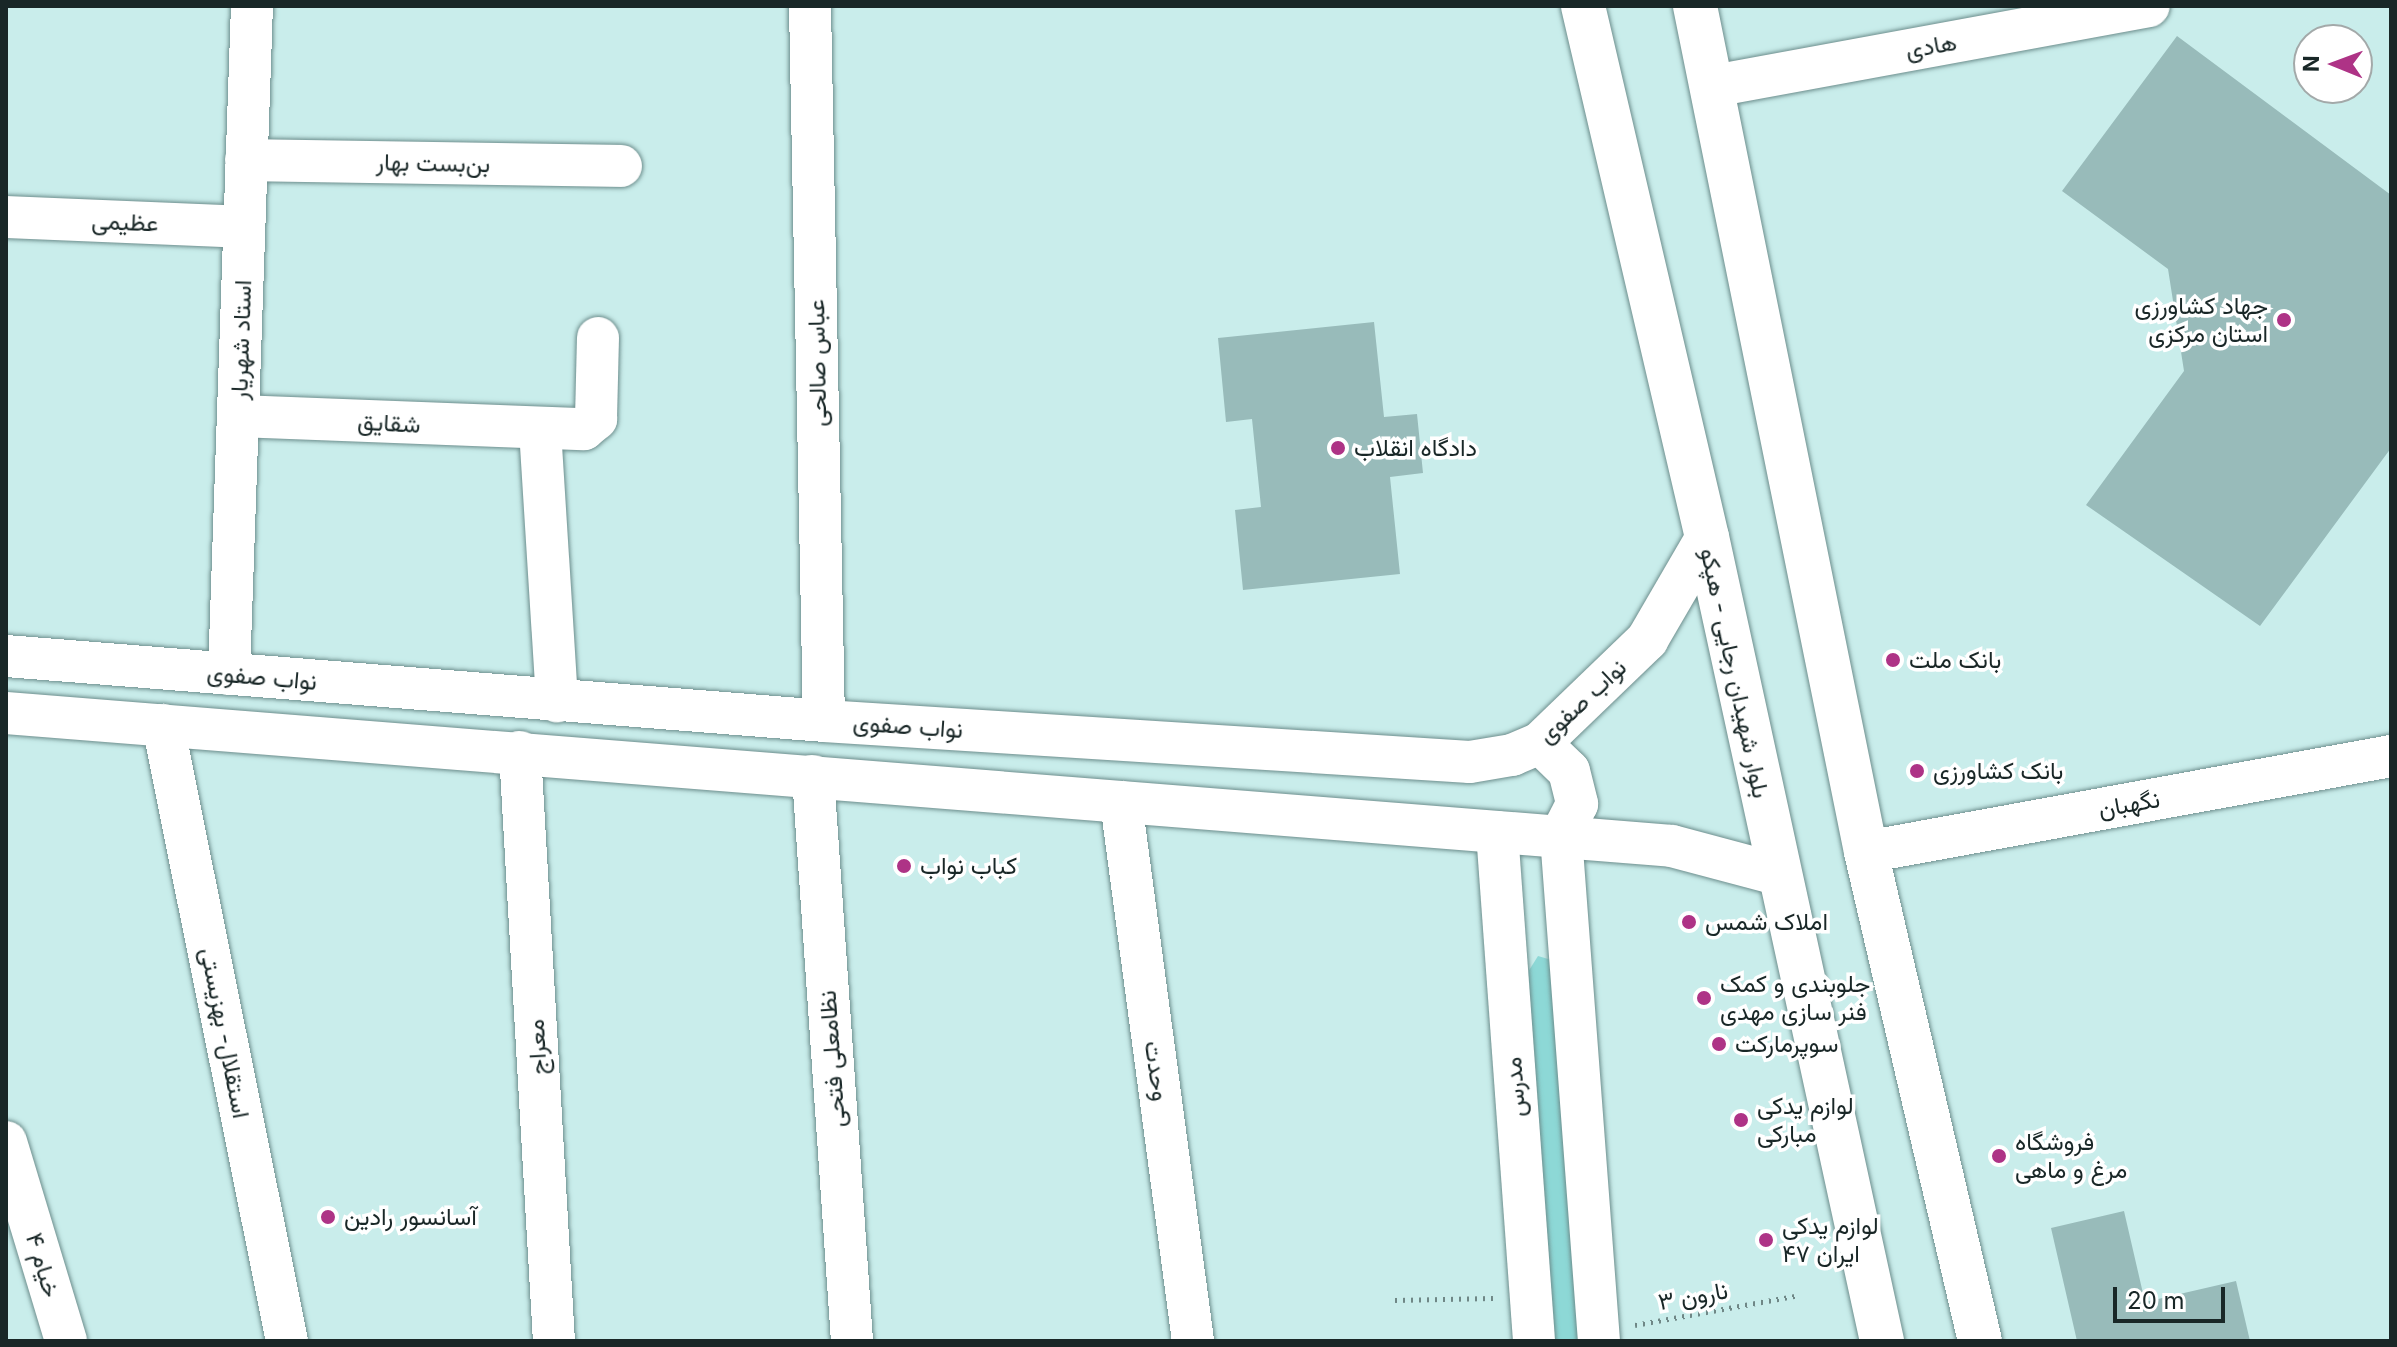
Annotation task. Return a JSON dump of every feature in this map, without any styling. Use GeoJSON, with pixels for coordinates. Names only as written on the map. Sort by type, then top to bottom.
{"type":"FeatureCollection","features":[{"type":"Feature","properties":{"kind":"main road","name":"بلوار شهیدان رجایی - هپکو"},"geometry":{"type":"LineString","coordinates":[[1583,6],[1707,537],[1777,874],[1882,1341]]}},
{"type":"Feature","properties":{"kind":"main road"},"geometry":{"type":"LineString","coordinates":[[1695,6],[1866,852],[1980,1341]]}},
{"type":"Feature","properties":{"kind":"street","name":"استاد شهریار"},"geometry":{"type":"LineString","coordinates":[[229,674],[252,6]]}},
{"type":"Feature","properties":{"kind":"street","name":"عباس صالحی"},"geometry":{"type":"LineString","coordinates":[[810,6],[824,721]]}},
{"type":"Feature","properties":{"kind":"street","name":"هادی"},"geometry":{"type":"LineString","coordinates":[[1713,86],[2149,6]]}},
{"type":"Feature","properties":{"kind":"street","name":"بن‌بست بهار"},"geometry":{"type":"LineString","coordinates":[[246,160],[621,166]]}},
{"type":"Feature","properties":{"kind":"street","name":"عظیمی"},"geometry":{"type":"LineString","coordinates":[[6,217],[244,227]]}},
{"type":"Feature","properties":{"kind":"street","name":"شقایق"},"geometry":{"type":"LineString","coordinates":[[238,416],[540,430],[592,427],[598,338]]}},
{"type":"Feature","properties":{"kind":"street"},"geometry":{"type":"LineString","coordinates":[[540,430],[557,701]]}},
{"type":"Feature","properties":{"kind":"street","name":"نواب صفوی"},"geometry":{"type":"LineString","coordinates":[[6,656],[824,721],[1470,762],[1512,755],[1540,743],[1647,640],[1707,537]]}},
{"type":"Feature","properties":{"kind":"street"},"geometry":{"type":"LineString","coordinates":[[6,713],[1672,846],[1777,874]]}},
{"type":"Feature","properties":{"kind":"street","name":"استقلال- بهزیستی"},"geometry":{"type":"LineString","coordinates":[[163,725],[287,1341]]}},
{"type":"Feature","properties":{"kind":"street"},"geometry":{"type":"LineString","coordinates":[[1540,743],[1561,760],[1573,782],[1577,804],[1561,836],[1598,1337]]}},
{"type":"Feature","properties":{"kind":"street","name":"معراج"},"geometry":{"type":"LineString","coordinates":[[520,752],[554,1341]]}},
{"type":"Feature","properties":{"kind":"street","name":"نگهبان"},"geometry":{"type":"LineString","coordinates":[[1866,852],[2391,756]]}},
{"type":"Feature","properties":{"kind":"street","name":"نظامعلی فتحی"},"geometry":{"type":"LineString","coordinates":[[813,776],[852,1341]]}},
{"type":"Feature","properties":{"kind":"street","name":"وحدت"},"geometry":{"type":"LineString","coordinates":[[1121,802],[1193,1341]]}},
{"type":"Feature","properties":{"kind":"street","name":"مدرس"},"geometry":{"type":"LineString","coordinates":[[1497,832],[1534,1341]]}},
{"type":"Feature","properties":{"kind":"street","name":"خیام ۴"},"geometry":{"type":"LineString","coordinates":[[6,1142],[66,1341]]}},
{"type":"Feature","properties":{"kind":"path","name":"نارون ۳"},"geometry":{"type":"LineString","coordinates":[[1598,1337],[1795,1296]]}},
{"type":"Feature","properties":{"kind":"path"},"geometry":{"type":"LineString","coordinates":[[1395,1300],[1510,1298]]}},
{"type":"Feature","properties":{"kind":"shaded area"},"geometry":{"type":"Polygon","coordinates":[[[1538,956],[1555,961],[1587,1341],[1545,1341],[1528,972],[1538,956]]]}},
{"type":"Feature","properties":{"kind":"building","name":"جهاد کشاورزی استان مرکزی"},"geometry":{"type":"Polygon","coordinates":[[[2177,36],[2391,195],[2391,448],[2260,626],[2086,505],[2184,371],[2168,269],[2062,191],[2177,36]]]}},
{"type":"Feature","properties":{"kind":"building","name":"دادگاه انقلاب"},"geometry":{"type":"Polygon","coordinates":[[[1374,322],[1384,417],[1417,414],[1423,473],[1390,477],[1400,574],[1243,590],[1235,510],[1261,507],[1252,419],[1226,422],[1218,338],[1374,322]]]}},
{"type":"Feature","properties":{"kind":"building"},"geometry":{"type":"Polygon","coordinates":[[[2124,1211],[2145,1302],[2236,1281],[2250,1341],[2077,1341],[2051,1228],[2124,1211]]]}},
{"type":"Feature","properties":{"kind":"place","name":"جهاد کشاورزی استان مرکزی"},"geometry":{"type":"Point","coordinates":[2284,320]}},
{"type":"Feature","properties":{"kind":"place","name":"دادگاه انقلاب"},"geometry":{"type":"Point","coordinates":[1338,448]}},
{"type":"Feature","properties":{"kind":"place","name":"بانک ملت"},"geometry":{"type":"Point","coordinates":[1893,660]}},
{"type":"Feature","properties":{"kind":"place","name":"بانک کشاورزی"},"geometry":{"type":"Point","coordinates":[1917,771]}},
{"type":"Feature","properties":{"kind":"place","name":"کباب نواب"},"geometry":{"type":"Point","coordinates":[904,866]}},
{"type":"Feature","properties":{"kind":"place","name":"املاک شمس"},"geometry":{"type":"Point","coordinates":[1689,922]}},
{"type":"Feature","properties":{"kind":"place","name":"جلوبندی و کمک فنر سازی مهدی"},"geometry":{"type":"Point","coordinates":[1704,998]}},
{"type":"Feature","properties":{"kind":"place","name":"سوپرمارکت"},"geometry":{"type":"Point","coordinates":[1719,1044]}},
{"type":"Feature","properties":{"kind":"place","name":"لوازم یدکی مبارکی"},"geometry":{"type":"Point","coordinates":[1741,1120]}},
{"type":"Feature","properties":{"kind":"place","name":"فروشگاه مرغ و ماهی"},"geometry":{"type":"Point","coordinates":[1999,1156]}},
{"type":"Feature","properties":{"kind":"place","name":"آسانسور رادین"},"geometry":{"type":"Point","coordinates":[328,1217]}},
{"type":"Feature","properties":{"kind":"place","name":"لوازم یدکی ایران ۴۷"},"geometry":{"type":"Point","coordinates":[1766,1240]}}]}
